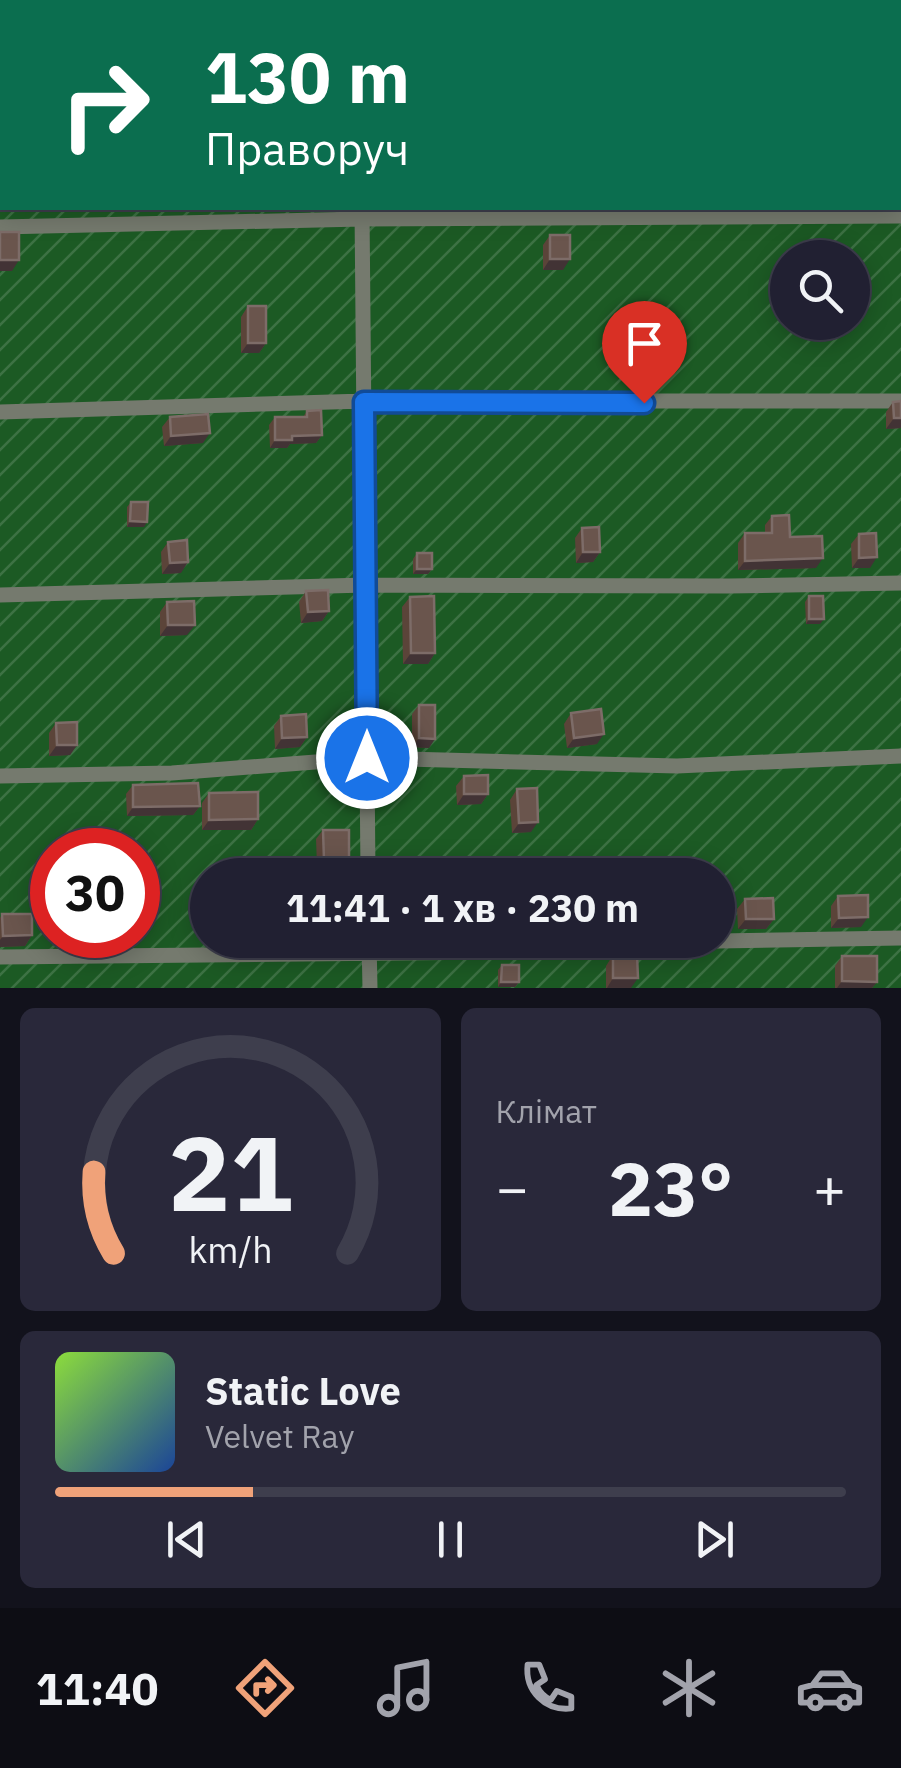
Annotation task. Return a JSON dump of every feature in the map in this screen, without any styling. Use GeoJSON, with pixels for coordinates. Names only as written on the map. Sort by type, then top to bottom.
{"type":"FeatureCollection","features":[{"type":"Feature","properties":{"kind":"street"},"geometry":{"type":"LineString","coordinates":[[0,227],[362,213],[901,216]]}},
{"type":"Feature","properties":{"kind":"street"},"geometry":{"type":"LineString","coordinates":[[362,213],[368,858]]}},
{"type":"Feature","properties":{"kind":"street"},"geometry":{"type":"LineString","coordinates":[[0,412],[364,402],[901,401]]}},
{"type":"Feature","properties":{"kind":"street"},"geometry":{"type":"LineString","coordinates":[[0,595],[366,584],[901,583]]}},
{"type":"Feature","properties":{"kind":"street"},"geometry":{"type":"LineString","coordinates":[[0,776],[172,774],[367,758],[677,766],[901,756]]}},
{"type":"Feature","properties":{"kind":"street"},"geometry":{"type":"LineString","coordinates":[[735,941],[901,938]]}},
{"type":"Feature","properties":{"kind":"street"},"geometry":{"type":"LineString","coordinates":[[0,958],[190,952]]}},
{"type":"Feature","properties":{"kind":"street"},"geometry":{"type":"LineString","coordinates":[[369,958],[370,988]]}},
{"type":"Feature","properties":{"kind":"green space"},"geometry":{"type":"Polygon","coordinates":[[[0,210],[901,210],[901,988],[0,988],[0,210]]]}},
{"type":"Feature","properties":{"kind":"building"},"geometry":{"type":"Polygon","coordinates":[[[0,232],[19,232],[19,260],[0,260],[0,232]]]}},
{"type":"Feature","properties":{"kind":"building"},"geometry":{"type":"Polygon","coordinates":[[[550,235],[570,235],[570,259],[550,259],[550,235]]]}},
{"type":"Feature","properties":{"kind":"building"},"geometry":{"type":"Polygon","coordinates":[[[248,306],[266,306],[266,343],[248,343],[248,306]]]}},
{"type":"Feature","properties":{"kind":"building"},"geometry":{"type":"Polygon","coordinates":[[[901,401],[901,418],[894,418],[893,402],[901,401]]]}},
{"type":"Feature","properties":{"kind":"building"},"geometry":{"type":"Polygon","coordinates":[[[321,410],[322,435],[275,440],[275,417],[307,417],[307,411],[321,410]]]}},
{"type":"Feature","properties":{"kind":"building"},"geometry":{"type":"Polygon","coordinates":[[[208,414],[210,433],[171,436],[170,417],[208,414]]]}},
{"type":"Feature","properties":{"kind":"building"},"geometry":{"type":"Polygon","coordinates":[[[131,502],[148,502],[147,522],[130,521],[131,502]]]}},
{"type":"Feature","properties":{"kind":"building"},"geometry":{"type":"Polygon","coordinates":[[[789,515],[790,537],[822,536],[823,558],[745,561],[745,533],[772,533],[772,516],[789,515]]]}},
{"type":"Feature","properties":{"kind":"building"},"geometry":{"type":"Polygon","coordinates":[[[599,527],[600,552],[583,552],[582,528],[599,527]]]}},
{"type":"Feature","properties":{"kind":"building"},"geometry":{"type":"Polygon","coordinates":[[[876,533],[877,557],[859,558],[859,534],[876,533]]]}},
{"type":"Feature","properties":{"kind":"building"},"geometry":{"type":"Polygon","coordinates":[[[187,540],[188,562],[170,563],[168,542],[187,540]]]}},
{"type":"Feature","properties":{"kind":"building"},"geometry":{"type":"Polygon","coordinates":[[[417,553],[432,553],[432,569],[417,569],[417,553]]]}},
{"type":"Feature","properties":{"kind":"building"},"geometry":{"type":"Polygon","coordinates":[[[328,590],[329,611],[308,612],[306,591],[328,590]]]}},
{"type":"Feature","properties":{"kind":"building"},"geometry":{"type":"Polygon","coordinates":[[[434,596],[435,653],[411,653],[410,597],[434,596]]]}},
{"type":"Feature","properties":{"kind":"building"},"geometry":{"type":"Polygon","coordinates":[[[809,596],[823,596],[824,619],[809,619],[809,596]]]}},
{"type":"Feature","properties":{"kind":"building"},"geometry":{"type":"Polygon","coordinates":[[[194,601],[195,625],[168,625],[167,602],[194,601]]]}},
{"type":"Feature","properties":{"kind":"building"},"geometry":{"type":"Polygon","coordinates":[[[419,705],[435,705],[435,739],[419,738],[419,705]]]}},
{"type":"Feature","properties":{"kind":"building"},"geometry":{"type":"Polygon","coordinates":[[[601,709],[604,734],[574,738],[571,713],[601,709]]]}},
{"type":"Feature","properties":{"kind":"building"},"geometry":{"type":"Polygon","coordinates":[[[306,714],[307,737],[282,738],[281,716],[306,714]]]}},
{"type":"Feature","properties":{"kind":"building"},"geometry":{"type":"Polygon","coordinates":[[[77,722],[77,745],[57,745],[56,723],[77,722]]]}},
{"type":"Feature","properties":{"kind":"building"},"geometry":{"type":"Polygon","coordinates":[[[488,775],[488,794],[464,794],[464,776],[488,775]]]}},
{"type":"Feature","properties":{"kind":"building"},"geometry":{"type":"Polygon","coordinates":[[[198,783],[200,806],[133,807],[133,785],[198,783]]]}},
{"type":"Feature","properties":{"kind":"building"},"geometry":{"type":"Polygon","coordinates":[[[537,788],[538,822],[519,823],[517,789],[537,788]]]}},
{"type":"Feature","properties":{"kind":"building"},"geometry":{"type":"Polygon","coordinates":[[[258,792],[258,819],[209,820],[209,793],[258,792]]]}},
{"type":"Feature","properties":{"kind":"building"},"geometry":{"type":"Polygon","coordinates":[[[323,830],[349,830],[349,858],[324,858],[323,830]]]}},
{"type":"Feature","properties":{"kind":"building"},"geometry":{"type":"Polygon","coordinates":[[[868,895],[868,917],[839,918],[838,896],[868,895]]]}},
{"type":"Feature","properties":{"kind":"building"},"geometry":{"type":"Polygon","coordinates":[[[773,898],[774,919],[746,919],[745,899],[773,898]]]}},
{"type":"Feature","properties":{"kind":"building"},"geometry":{"type":"Polygon","coordinates":[[[2,914],[30,914],[30,935],[3,936],[2,914]]]}},
{"type":"Feature","properties":{"kind":"building"},"geometry":{"type":"Polygon","coordinates":[[[842,956],[877,956],[877,982],[842,981],[842,956]]]}},
{"type":"Feature","properties":{"kind":"building"},"geometry":{"type":"Polygon","coordinates":[[[613,958],[637,958],[638,978],[613,978],[613,958]]]}},
{"type":"Feature","properties":{"kind":"building"},"geometry":{"type":"Polygon","coordinates":[[[502,965],[519,965],[519,982],[501,982],[502,965]]]}},
{"type":"Feature","properties":{"kind":"route"},"geometry":{"type":"LineString","coordinates":[[367,758],[364,402],[644,403]]}}]}
